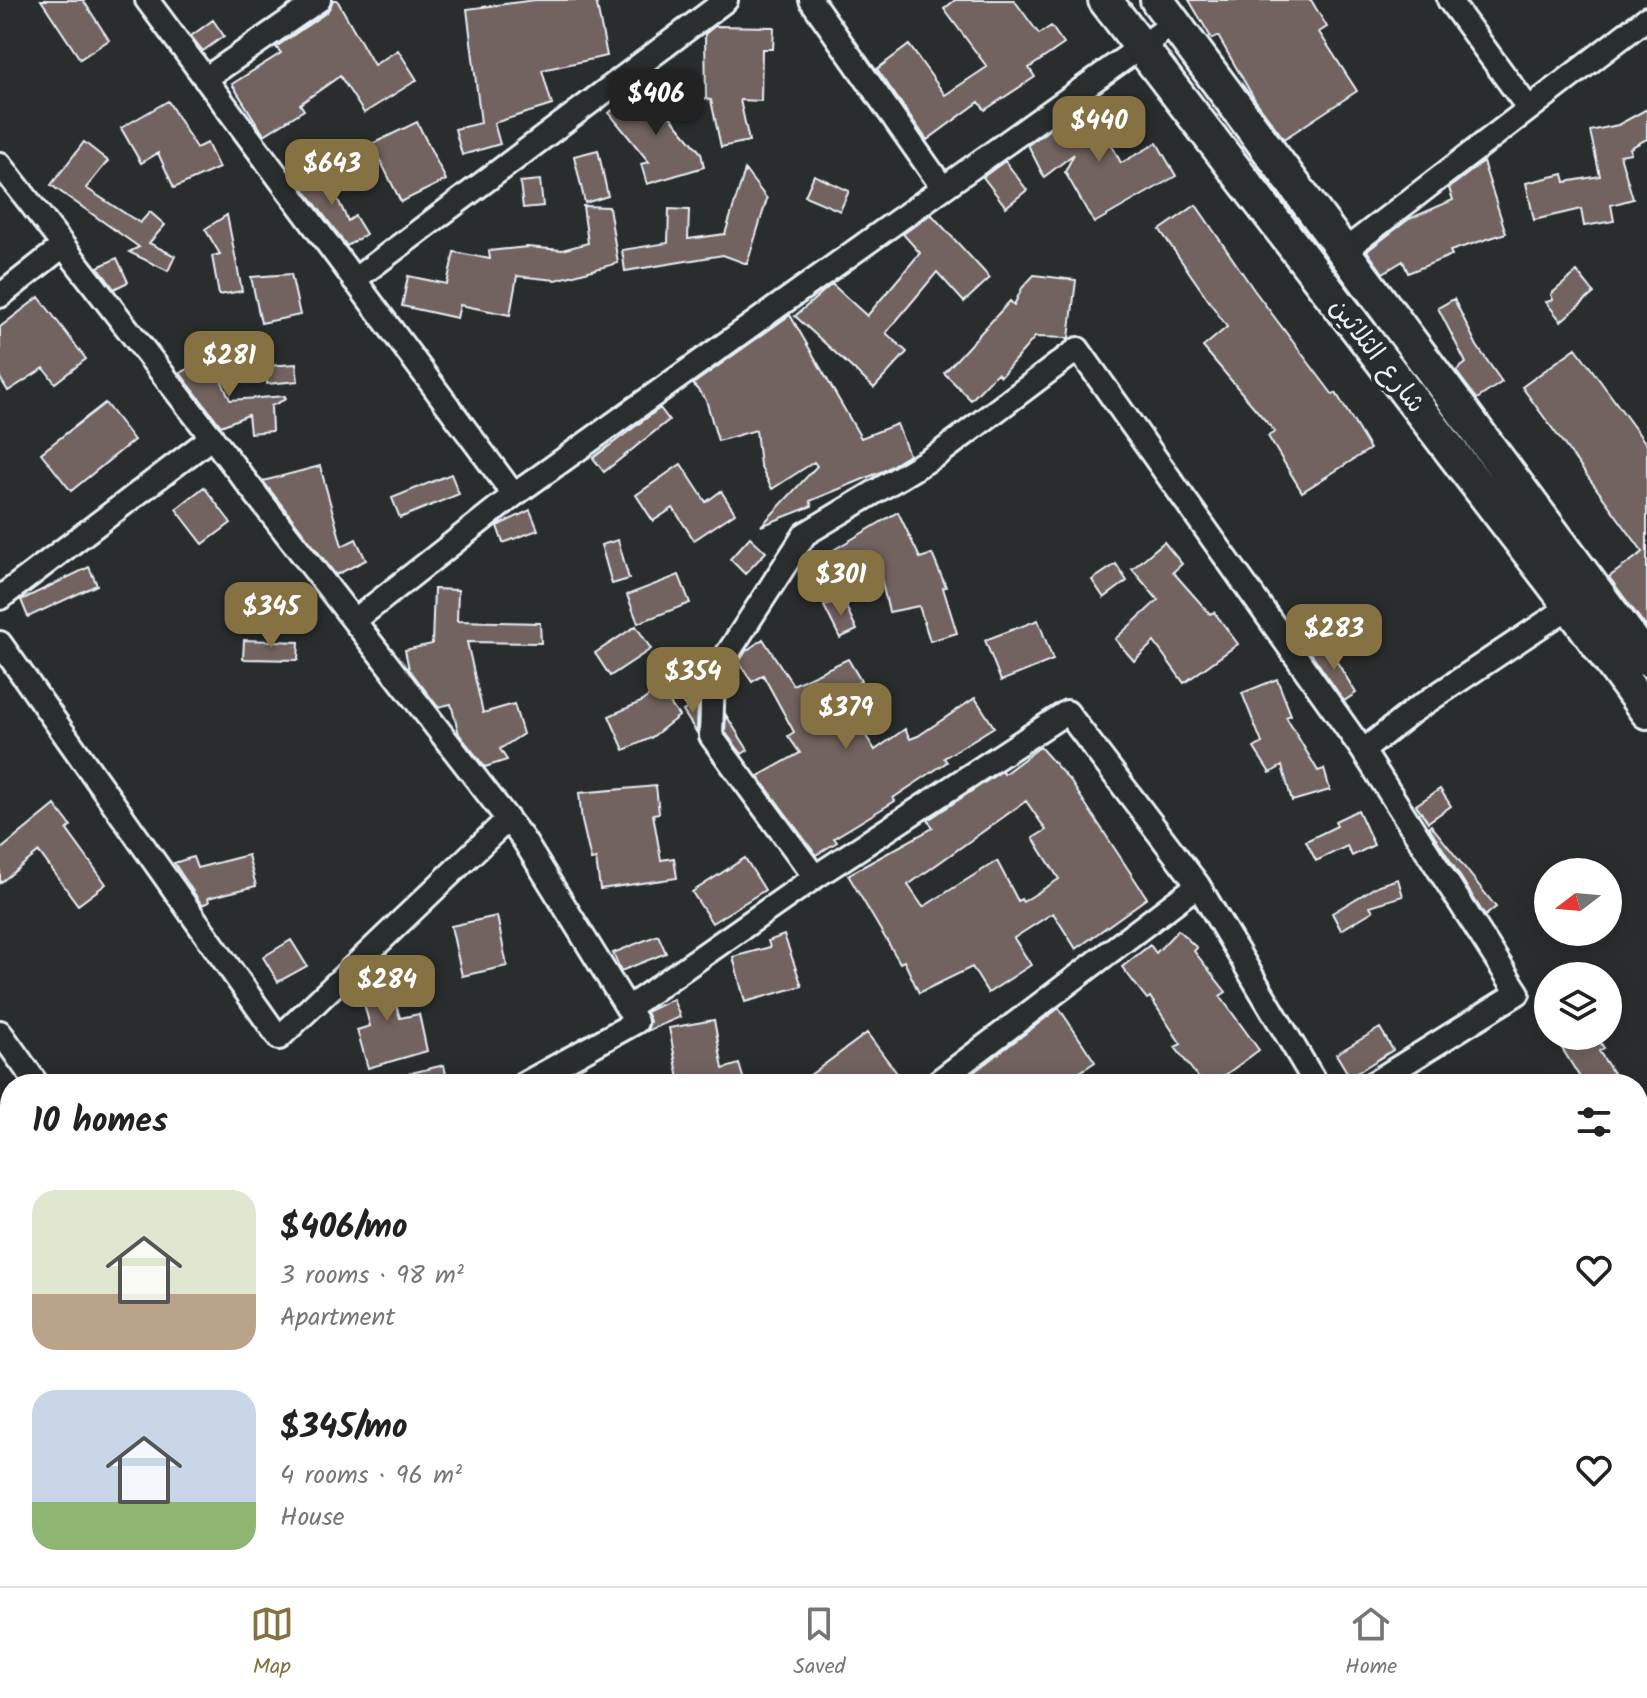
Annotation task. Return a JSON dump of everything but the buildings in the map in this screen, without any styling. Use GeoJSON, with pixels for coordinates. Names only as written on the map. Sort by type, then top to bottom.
{"type":"FeatureCollection","features":[{"type":"Feature","properties":{"kind":"street"},"geometry":{"type":"LineString","coordinates":[[147,0],[514,495]]}},
{"type":"Feature","properties":{"kind":"street"},"geometry":{"type":"LineString","coordinates":[[205,79],[319,0]]}},
{"type":"Feature","properties":{"kind":"street"},"geometry":{"type":"LineString","coordinates":[[354,280],[726,0]]}},
{"type":"Feature","properties":{"kind":"street"},"geometry":{"type":"LineString","coordinates":[[811,0],[943,188]]}},
{"type":"Feature","properties":{"kind":"street","name":"شارع الثلاثين"},"geometry":{"type":"LineString","coordinates":[[1105,0],[1583,598],[1647,660]]}},
{"type":"Feature","properties":{"kind":"street"},"geometry":{"type":"LineString","coordinates":[[1449,0],[1529,109]]}},
{"type":"Feature","properties":{"kind":"street"},"geometry":{"type":"LineString","coordinates":[[354,621],[514,495],[1141,47],[1166,12]]}},
{"type":"Feature","properties":{"kind":"street","name":"شارع الثلاثين"},"geometry":{"type":"LineString","coordinates":[[1166,12],[1344,251],[1583,598],[1647,712]]}},
{"type":"Feature","properties":{"kind":"street"},"geometry":{"type":"LineString","coordinates":[[1344,251],[1647,18]]}},
{"type":"Feature","properties":{"kind":"street"},"geometry":{"type":"LineString","coordinates":[[0,164],[508,819],[628,1008],[636,1022],[542,1074]]}},
{"type":"Feature","properties":{"kind":"street"},"geometry":{"type":"LineString","coordinates":[[0,296],[63,246]]}},
{"type":"Feature","properties":{"kind":"street"},"geometry":{"type":"LineString","coordinates":[[815,877],[711,736],[713,676],[805,534],[940,453],[1078,349],[1363,751],[1518,993],[1388,1074]]}},
{"type":"Feature","properties":{"kind":"street"},"geometry":{"type":"LineString","coordinates":[[0,598],[212,437]]}},
{"type":"Feature","properties":{"kind":"street"},"geometry":{"type":"LineString","coordinates":[[1363,751],[1413,711],[1583,598]]}},
{"type":"Feature","properties":{"kind":"street"},"geometry":{"type":"LineString","coordinates":[[0,643],[279,1038],[508,819]]}},
{"type":"Feature","properties":{"kind":"street"},"geometry":{"type":"LineString","coordinates":[[628,1008],[815,877],[1067,712],[1198,885],[1310,1074]]}},
{"type":"Feature","properties":{"kind":"street"},"geometry":{"type":"LineString","coordinates":[[948,1074],[1198,885]]}},
{"type":"Feature","properties":{"kind":"street"},"geometry":{"type":"LineString","coordinates":[[0,1032],[30,1074]]}}]}
